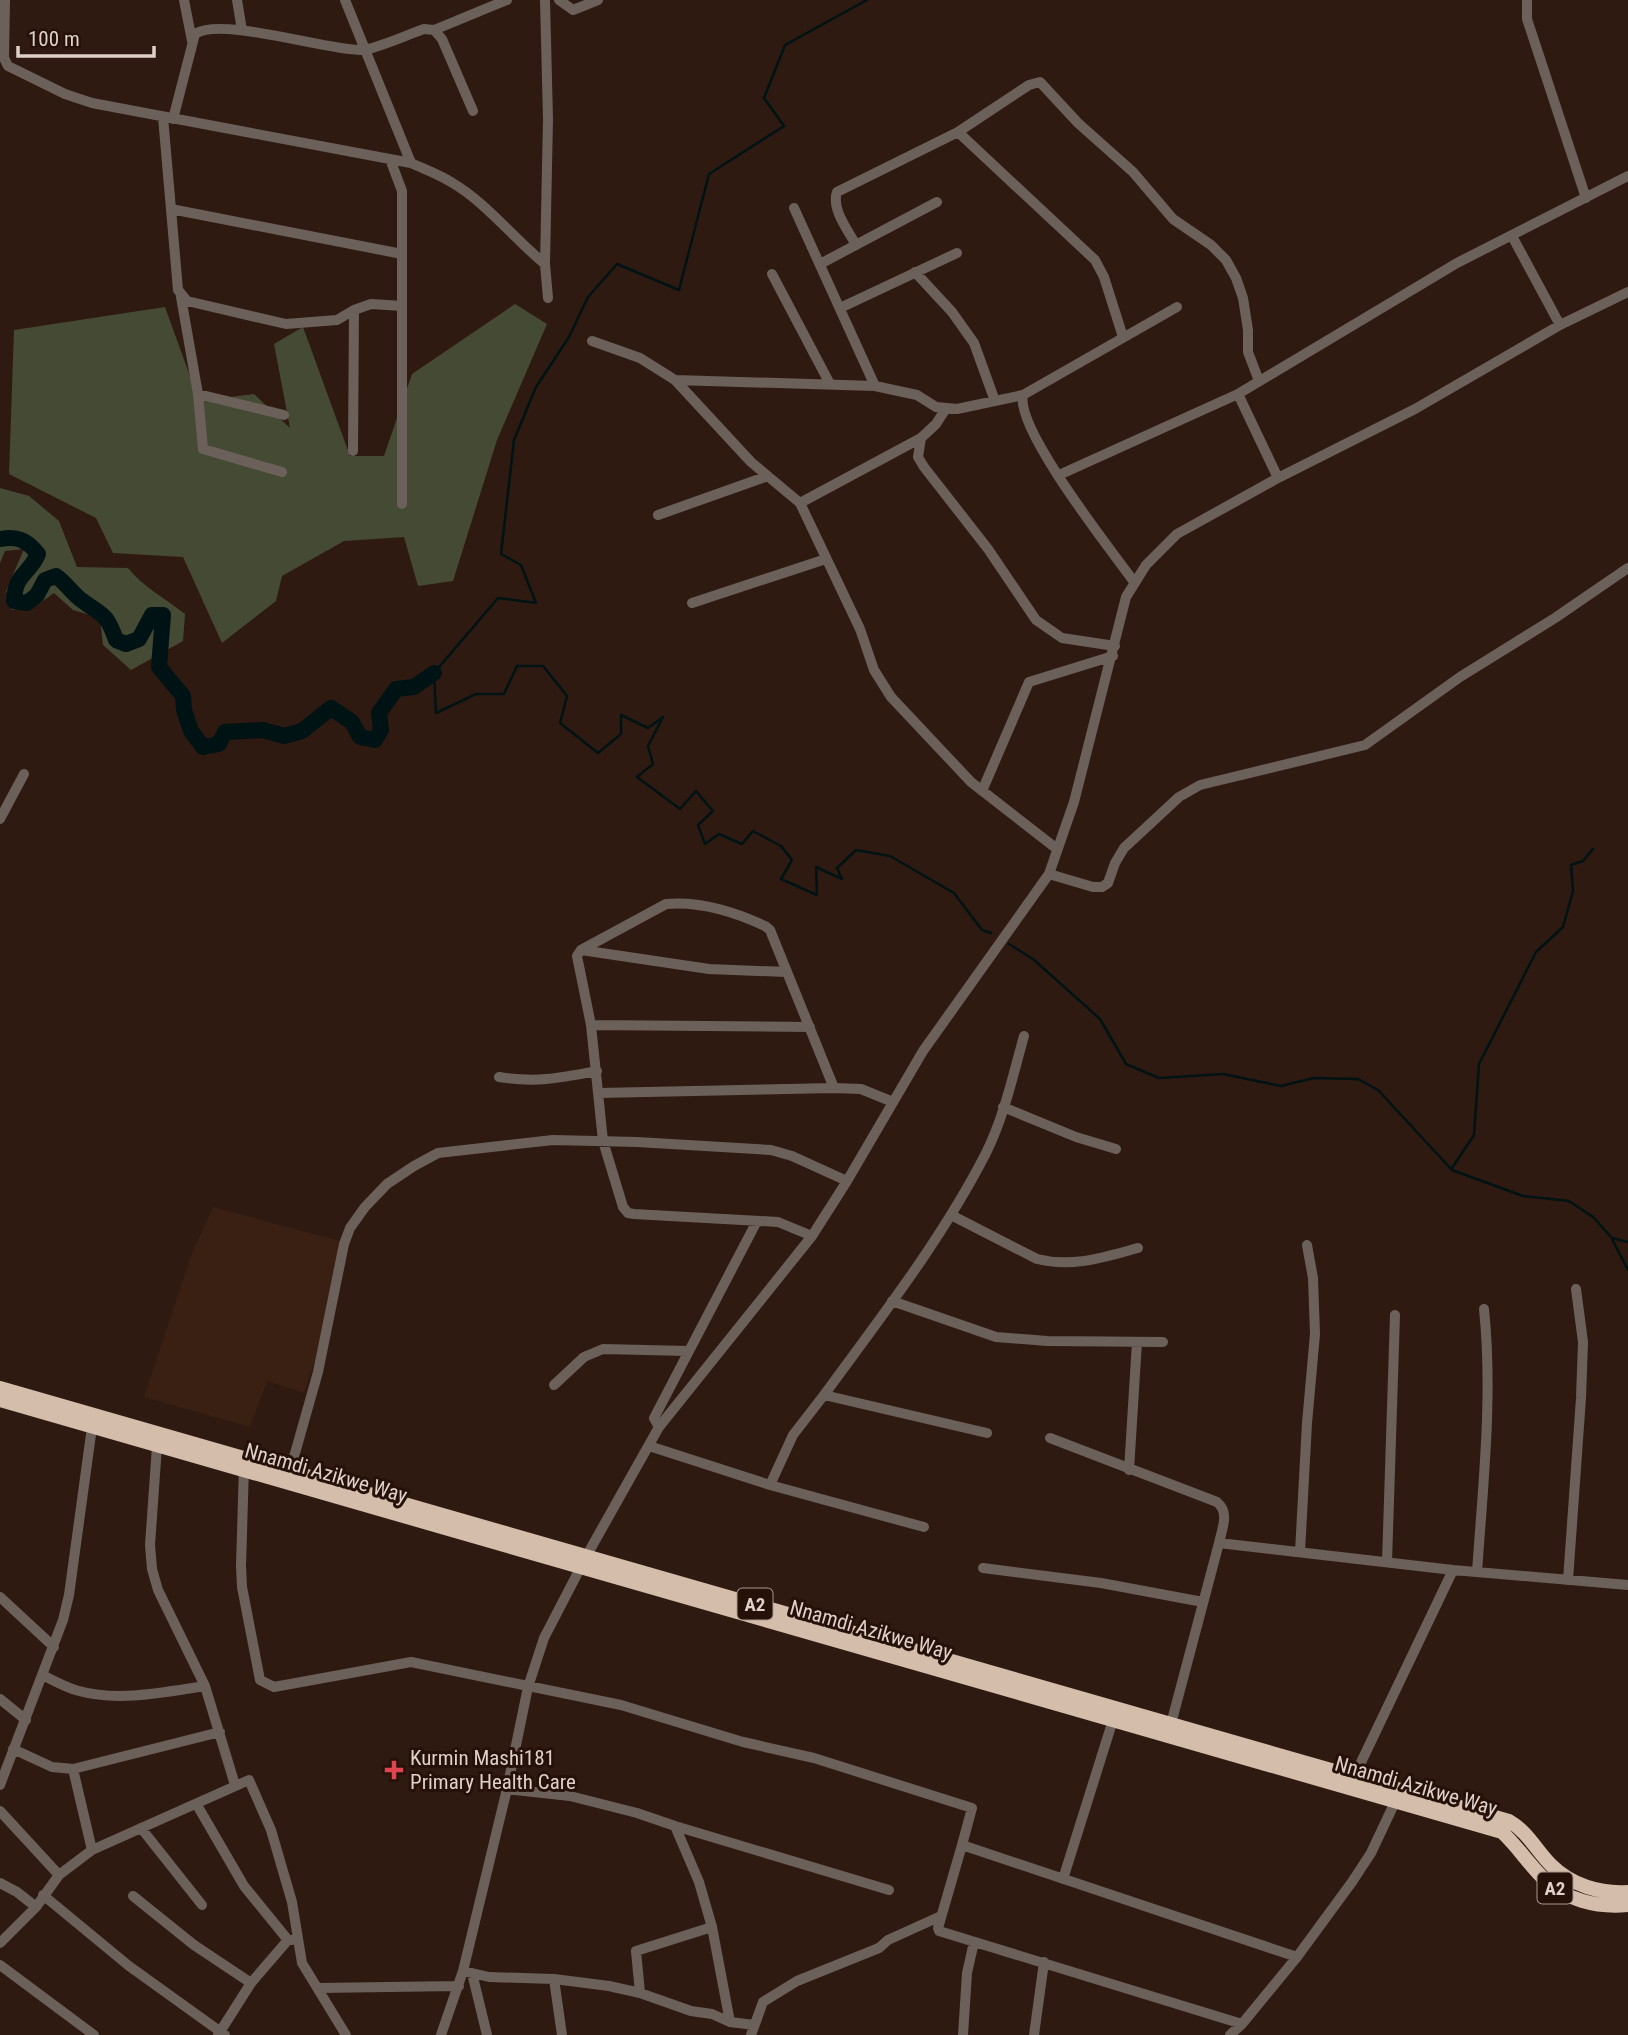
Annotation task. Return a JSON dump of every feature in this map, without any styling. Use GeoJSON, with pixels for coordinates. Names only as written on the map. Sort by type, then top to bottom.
{"type":"FeatureCollection","features":[{"type":"Feature","properties":{"kind":"highway","name":"Nnamdi Azikwe Way"},"geometry":{"type":"LineString","coordinates":[[0,1388],[245,1465],[1508,1821],[1524,1832],[1551,1865],[1565,1877],[1597,1890],[1628,1892]]}},
{"type":"Feature","properties":{"kind":"highway","name":"Nnamdi Azikwe Way"},"geometry":{"type":"LineString","coordinates":[[0,1400],[157,1446],[245,1465],[290,1471],[1113,1720],[1502,1832],[1543,1879],[1559,1891],[1594,1904],[1628,1905]]}},
{"type":"Feature","properties":{"kind":"street"},"geometry":{"type":"LineString","coordinates":[[5,0],[4,66],[65,94],[92,103],[411,163],[452,182],[509,228],[527,249],[545,264]]}},
{"type":"Feature","properties":{"kind":"street"},"geometry":{"type":"LineString","coordinates":[[184,0],[193,44]]}},
{"type":"Feature","properties":{"kind":"street"},"geometry":{"type":"LineString","coordinates":[[237,0],[242,30]]}},
{"type":"Feature","properties":{"kind":"street"},"geometry":{"type":"LineString","coordinates":[[345,0],[411,163]]}},
{"type":"Feature","properties":{"kind":"street"},"geometry":{"type":"LineString","coordinates":[[282,472],[203,449],[198,394],[178,290],[171,209],[168,118],[195,34],[203,29],[242,30],[363,50],[424,29],[434,30],[507,0]]}},
{"type":"Feature","properties":{"kind":"street"},"geometry":{"type":"LineString","coordinates":[[545,0],[548,119],[545,264],[548,298]]}},
{"type":"Feature","properties":{"kind":"street"},"geometry":{"type":"LineString","coordinates":[[559,0],[573,10],[598,0]]}},
{"type":"Feature","properties":{"kind":"street"},"geometry":{"type":"LineString","coordinates":[[1527,0],[1527,19],[1586,198]]}},
{"type":"Feature","properties":{"kind":"street"},"geometry":{"type":"LineString","coordinates":[[434,30],[442,39],[473,111]]}},
{"type":"Feature","properties":{"kind":"street"},"geometry":{"type":"LineString","coordinates":[[856,245],[836,206],[837,192],[958,132],[1029,85],[1041,82],[1078,123],[1133,172],[1173,219],[1211,245],[1226,260],[1243,298],[1248,352],[1259,381]]}},
{"type":"Feature","properties":{"kind":"street"},"geometry":{"type":"LineString","coordinates":[[958,132],[1095,260],[1104,277],[1124,337]]}},
{"type":"Feature","properties":{"kind":"street"},"geometry":{"type":"LineString","coordinates":[[390,159],[402,191],[402,504]]}},
{"type":"Feature","properties":{"kind":"street"},"geometry":{"type":"LineString","coordinates":[[1059,475],[1238,394],[1457,263],[1628,176]]}},
{"type":"Feature","properties":{"kind":"street"},"geometry":{"type":"LineString","coordinates":[[820,264],[937,202]]}},
{"type":"Feature","properties":{"kind":"street"},"geometry":{"type":"LineString","coordinates":[[794,208],[876,386]]}},
{"type":"Feature","properties":{"kind":"street"},"geometry":{"type":"LineString","coordinates":[[171,209],[402,254]]}},
{"type":"Feature","properties":{"kind":"street"},"geometry":{"type":"LineString","coordinates":[[1512,236],[1560,325]]}},
{"type":"Feature","properties":{"kind":"street"},"geometry":{"type":"LineString","coordinates":[[840,308],[957,253]]}},
{"type":"Feature","properties":{"kind":"street"},"geometry":{"type":"LineString","coordinates":[[915,272],[952,312],[974,343],[995,401]]}},
{"type":"Feature","properties":{"kind":"street"},"geometry":{"type":"LineString","coordinates":[[772,274],[830,384]]}},
{"type":"Feature","properties":{"kind":"street"},"geometry":{"type":"LineString","coordinates":[[441,2035],[467,1972],[528,1687],[544,1638],[659,1427],[812,1236],[923,1051],[1049,874],[1074,802],[1126,597],[1146,565],[1177,534],[1278,478],[1415,409],[1560,325],[1628,292]]}},
{"type":"Feature","properties":{"kind":"street"},"geometry":{"type":"LineString","coordinates":[[181,296],[187,301],[286,324],[337,320],[371,304],[402,306]]}},
{"type":"Feature","properties":{"kind":"street"},"geometry":{"type":"LineString","coordinates":[[675,380],[876,386],[917,395],[945,410],[957,409],[1023,395],[1177,307]]}},
{"type":"Feature","properties":{"kind":"street"},"geometry":{"type":"LineString","coordinates":[[353,451],[354,310]]}},
{"type":"Feature","properties":{"kind":"street"},"geometry":{"type":"LineString","coordinates":[[592,341],[640,358],[675,380],[743,454],[800,503],[860,629],[882,685],[962,773],[1057,849]]}},
{"type":"Feature","properties":{"kind":"street"},"geometry":{"type":"LineString","coordinates":[[198,394],[284,415]]}},
{"type":"Feature","properties":{"kind":"street"},"geometry":{"type":"LineString","coordinates":[[1238,394],[1278,478]]}},
{"type":"Feature","properties":{"kind":"street"},"geometry":{"type":"LineString","coordinates":[[1023,395],[1021,403],[1028,424],[1043,453],[1135,583]]}},
{"type":"Feature","properties":{"kind":"street"},"geometry":{"type":"LineString","coordinates":[[800,503],[921,438],[936,424],[945,410]]}},
{"type":"Feature","properties":{"kind":"street"},"geometry":{"type":"LineString","coordinates":[[921,438],[918,457],[923,467],[988,549],[1036,620],[1062,638],[1114,651]]}},
{"type":"Feature","properties":{"kind":"street"},"geometry":{"type":"LineString","coordinates":[[658,515],[768,476]]}},
{"type":"Feature","properties":{"kind":"street"},"geometry":{"type":"LineString","coordinates":[[692,603],[827,559]]}},
{"type":"Feature","properties":{"kind":"street"},"geometry":{"type":"LineString","coordinates":[[1049,874],[1093,887],[1102,887],[1108,883],[1124,848],[1179,797],[1200,785],[1365,745],[1461,677],[1628,568]]}},
{"type":"Feature","properties":{"kind":"street"},"geometry":{"type":"LineString","coordinates":[[982,791],[1029,682],[1114,651]]}},
{"type":"Feature","properties":{"kind":"street"},"geometry":{"type":"LineString","coordinates":[[0,819],[24,774]]}},
{"type":"Feature","properties":{"kind":"street"},"geometry":{"type":"LineString","coordinates":[[812,1236],[783,1224],[628,1213],[623,1207],[603,1141],[591,1025],[577,956],[581,950],[666,904],[715,908],[765,926],[770,930],[834,1088]]}},
{"type":"Feature","properties":{"kind":"street"},"geometry":{"type":"LineString","coordinates":[[581,950],[709,969],[786,972]]}},
{"type":"Feature","properties":{"kind":"street"},"geometry":{"type":"LineString","coordinates":[[591,1025],[810,1027]]}},
{"type":"Feature","properties":{"kind":"street"},"geometry":{"type":"LineString","coordinates":[[770,1485],[793,1435],[892,1301],[951,1215],[987,1151],[1024,1036]]}},
{"type":"Feature","properties":{"kind":"street"},"geometry":{"type":"LineString","coordinates":[[499,1077],[542,1081],[597,1071]]}},
{"type":"Feature","properties":{"kind":"street"},"geometry":{"type":"LineString","coordinates":[[599,1093],[834,1088],[861,1089],[893,1102]]}},
{"type":"Feature","properties":{"kind":"street"},"geometry":{"type":"LineString","coordinates":[[1003,1107],[1076,1137],[1116,1149]]}},
{"type":"Feature","properties":{"kind":"street"},"geometry":{"type":"LineString","coordinates":[[290,1471],[318,1372],[344,1244],[350,1228],[387,1184],[414,1166],[439,1153],[553,1140],[603,1141],[771,1150],[792,1156],[847,1181]]}},
{"type":"Feature","properties":{"kind":"street"},"geometry":{"type":"LineString","coordinates":[[951,1215],[1037,1259],[1051,1262],[1091,1261],[1138,1248]]}},
{"type":"Feature","properties":{"kind":"street"},"geometry":{"type":"LineString","coordinates":[[659,1427],[654,1418],[757,1221]]}},
{"type":"Feature","properties":{"kind":"street"},"geometry":{"type":"LineString","coordinates":[[1300,1552],[1315,1335],[1313,1278],[1307,1245]]}},
{"type":"Feature","properties":{"kind":"street"},"geometry":{"type":"LineString","coordinates":[[1569,1580],[1583,1342],[1576,1289]]}},
{"type":"Feature","properties":{"kind":"street"},"geometry":{"type":"LineString","coordinates":[[892,1301],[996,1338],[1163,1342]]}},
{"type":"Feature","properties":{"kind":"street"},"geometry":{"type":"LineString","coordinates":[[1477,1572],[1487,1419],[1484,1309]]}},
{"type":"Feature","properties":{"kind":"street"},"geometry":{"type":"LineString","coordinates":[[1387,1562],[1395,1315]]}},
{"type":"Feature","properties":{"kind":"street"},"geometry":{"type":"LineString","coordinates":[[1129,1470],[1137,1342]]}},
{"type":"Feature","properties":{"kind":"street"},"geometry":{"type":"LineString","coordinates":[[554,1385],[584,1357],[603,1349],[688,1351]]}},
{"type":"Feature","properties":{"kind":"street"},"geometry":{"type":"LineString","coordinates":[[824,1395],[987,1433]]}},
{"type":"Feature","properties":{"kind":"street"},"geometry":{"type":"LineString","coordinates":[[0,1785],[44,1675],[69,1595],[92,1427]]}},
{"type":"Feature","properties":{"kind":"street"},"geometry":{"type":"LineString","coordinates":[[1050,1438],[1217,1502],[1224,1508],[1219,1542],[1171,1724]]}},
{"type":"Feature","properties":{"kind":"street"},"geometry":{"type":"LineString","coordinates":[[157,1446],[150,1545],[152,1569],[158,1590],[205,1686],[235,1785]]}},
{"type":"Feature","properties":{"kind":"street"},"geometry":{"type":"LineString","coordinates":[[649,1446],[770,1485],[924,1527]]}},
{"type":"Feature","properties":{"kind":"street"},"geometry":{"type":"LineString","coordinates":[[245,1465],[240,1542],[242,1587],[260,1680],[264,1684],[274,1687],[411,1662],[621,1704],[743,1742],[814,1758],[972,1808],[939,1931],[1242,2024]]}},
{"type":"Feature","properties":{"kind":"street"},"geometry":{"type":"LineString","coordinates":[[1219,1542],[1453,1570],[1628,1586]]}},
{"type":"Feature","properties":{"kind":"street"},"geometry":{"type":"LineString","coordinates":[[983,1568],[1101,1583],[1203,1602]]}},
{"type":"Feature","properties":{"kind":"street"},"geometry":{"type":"LineString","coordinates":[[1354,1777],[1453,1570]]}},
{"type":"Feature","properties":{"kind":"street"},"geometry":{"type":"LineString","coordinates":[[0,1597],[54,1647]]}},
{"type":"Feature","properties":{"kind":"street"},"geometry":{"type":"LineString","coordinates":[[44,1675],[77,1691],[112,1695],[205,1686]]}},
{"type":"Feature","properties":{"kind":"street"},"geometry":{"type":"LineString","coordinates":[[0,1699],[26,1720]]}},
{"type":"Feature","properties":{"kind":"street"},"geometry":{"type":"LineString","coordinates":[[1063,1879],[1113,1720]]}},
{"type":"Feature","properties":{"kind":"street"},"geometry":{"type":"LineString","coordinates":[[13,1749],[52,1766],[73,1769],[220,1732]]}},
{"type":"Feature","properties":{"kind":"street"},"geometry":{"type":"LineString","coordinates":[[73,1769],[92,1850]]}},
{"type":"Feature","properties":{"kind":"street"},"geometry":{"type":"LineString","coordinates":[[2,1939],[36,1907],[59,1875],[92,1850],[249,1780],[271,1830],[292,1902],[302,1963],[346,2035]]}},
{"type":"Feature","properties":{"kind":"street"},"geometry":{"type":"LineString","coordinates":[[507,1789],[570,1796],[637,1813],[889,1891]]}},
{"type":"Feature","properties":{"kind":"street"},"geometry":{"type":"LineString","coordinates":[[1230,2035],[1297,1957],[1371,1853],[1395,1802]]}},
{"type":"Feature","properties":{"kind":"street"},"geometry":{"type":"LineString","coordinates":[[197,1805],[244,1886],[288,1940]]}},
{"type":"Feature","properties":{"kind":"street"},"geometry":{"type":"LineString","coordinates":[[0,1811],[59,1875]]}},
{"type":"Feature","properties":{"kind":"street"},"geometry":{"type":"LineString","coordinates":[[675,1826],[699,1882],[712,1927],[730,2022]]}},
{"type":"Feature","properties":{"kind":"street"},"geometry":{"type":"LineString","coordinates":[[141,1828],[202,1905]]}},
{"type":"Feature","properties":{"kind":"street"},"geometry":{"type":"LineString","coordinates":[[962,1845],[1297,1957]]}},
{"type":"Feature","properties":{"kind":"street"},"geometry":{"type":"LineString","coordinates":[[0,1883],[36,1907]]}},
{"type":"Feature","properties":{"kind":"street"},"geometry":{"type":"LineString","coordinates":[[43,1895],[129,1966],[221,2034],[251,1983],[288,1940],[300,1939]]}},
{"type":"Feature","properties":{"kind":"street"},"geometry":{"type":"LineString","coordinates":[[133,1896],[194,1945],[251,1983]]}},
{"type":"Feature","properties":{"kind":"street"},"geometry":{"type":"LineString","coordinates":[[467,1972],[489,1977],[554,1979],[609,1986],[640,1993],[691,2011],[712,2014],[753,2030],[763,2002],[797,1981],[879,1948],[888,1940],[941,1916]]}},
{"type":"Feature","properties":{"kind":"street"},"geometry":{"type":"LineString","coordinates":[[640,1993],[636,1951],[712,1927]]}},
{"type":"Feature","properties":{"kind":"street"},"geometry":{"type":"LineString","coordinates":[[963,2035],[967,1973],[974,1942]]}},
{"type":"Feature","properties":{"kind":"street"},"geometry":{"type":"LineString","coordinates":[[1034,2035],[1044,1962]]}},
{"type":"Feature","properties":{"kind":"street"},"geometry":{"type":"LineString","coordinates":[[0,1965],[94,2035]]}},
{"type":"Feature","properties":{"kind":"street"},"geometry":{"type":"LineString","coordinates":[[467,1972],[487,2035]]}},
{"type":"Feature","properties":{"kind":"street"},"geometry":{"type":"LineString","coordinates":[[554,1979],[562,2035]]}},
{"type":"Feature","properties":{"kind":"street"},"geometry":{"type":"LineString","coordinates":[[318,1988],[459,1986]]}},
{"type":"Feature","properties":{"kind":"shaded area"},"geometry":{"type":"Polygon","coordinates":[[[213,1207],[340,1241],[321,1343],[304,1393],[267,1381],[250,1427],[144,1397],[192,1253],[213,1207]]]}},
{"type":"Feature","properties":{"kind":"green space"},"geometry":{"type":"Polygon","coordinates":[[[515,304],[547,324],[497,440],[453,581],[418,586],[404,537],[344,541],[282,576],[276,601],[222,643],[183,557],[113,553],[96,518],[9,474],[14,330],[165,307],[199,401],[254,394],[290,428],[274,344],[303,327],[350,456],[384,456],[412,374],[515,304]]]}},
{"type":"Feature","properties":{"kind":"green space"},"geometry":{"type":"Polygon","coordinates":[[[0,488],[29,496],[59,521],[77,567],[128,568],[147,587],[185,614],[183,641],[131,670],[103,645],[100,618],[73,610],[54,593],[37,605],[12,610],[6,591],[24,549],[5,551],[0,563],[0,488]]]}},
{"type":"Feature","properties":{"kind":"waterway"},"geometry":{"type":"LineString","coordinates":[[867,0],[785,45],[764,98],[784,126],[709,174],[679,290],[617,264],[588,297],[569,337],[536,387],[514,440],[501,554],[521,565],[536,603],[498,598],[434,673],[436,713],[476,694],[504,694],[517,666],[543,666],[567,696],[560,723],[598,753],[621,734],[621,715],[648,728],[663,717],[648,746],[653,764],[637,777],[680,809],[696,791],[713,811],[698,825],[705,844],[719,834],[742,844],[753,831],[781,846],[792,860],[781,879],[817,895],[816,867],[842,879],[837,868],[856,850],[890,856],[954,893],[982,930],[991,933]]}},
{"type":"Feature","properties":{"kind":"waterway"},"geometry":{"type":"LineString","coordinates":[[0,539],[22,540],[38,554],[20,579],[14,601],[27,603],[37,595],[45,580],[56,576],[80,599],[103,615],[116,640],[126,644],[139,639],[152,615],[163,615],[159,667],[183,696],[184,710],[191,731],[203,747],[219,744],[225,732],[263,730],[284,736],[302,731],[331,708],[352,722],[360,737],[375,740],[381,730],[379,713],[396,689],[414,687],[434,673]]}},
{"type":"Feature","properties":{"kind":"waterway"},"geometry":{"type":"LineString","coordinates":[[1452,1168],[1474,1135],[1479,1064],[1536,952],[1563,927],[1573,891],[1571,865],[1583,861],[1593,849]]}},
{"type":"Feature","properties":{"kind":"waterway"},"geometry":{"type":"LineString","coordinates":[[1009,944],[1033,959],[1100,1019],[1126,1064],[1159,1078],[1223,1074],[1281,1086],[1314,1078],[1358,1079],[1378,1090],[1452,1170],[1523,1196],[1569,1201],[1593,1217],[1612,1238],[1628,1242]]}},
{"type":"Feature","properties":{"kind":"waterway"},"geometry":{"type":"LineString","coordinates":[[1612,1239],[1628,1270]]}},
{"type":"Feature","properties":{"kind":"place","name":"Kurmin Mashi181 Primary Health Care"},"geometry":{"type":"Point","coordinates":[394,1770]}}]}
